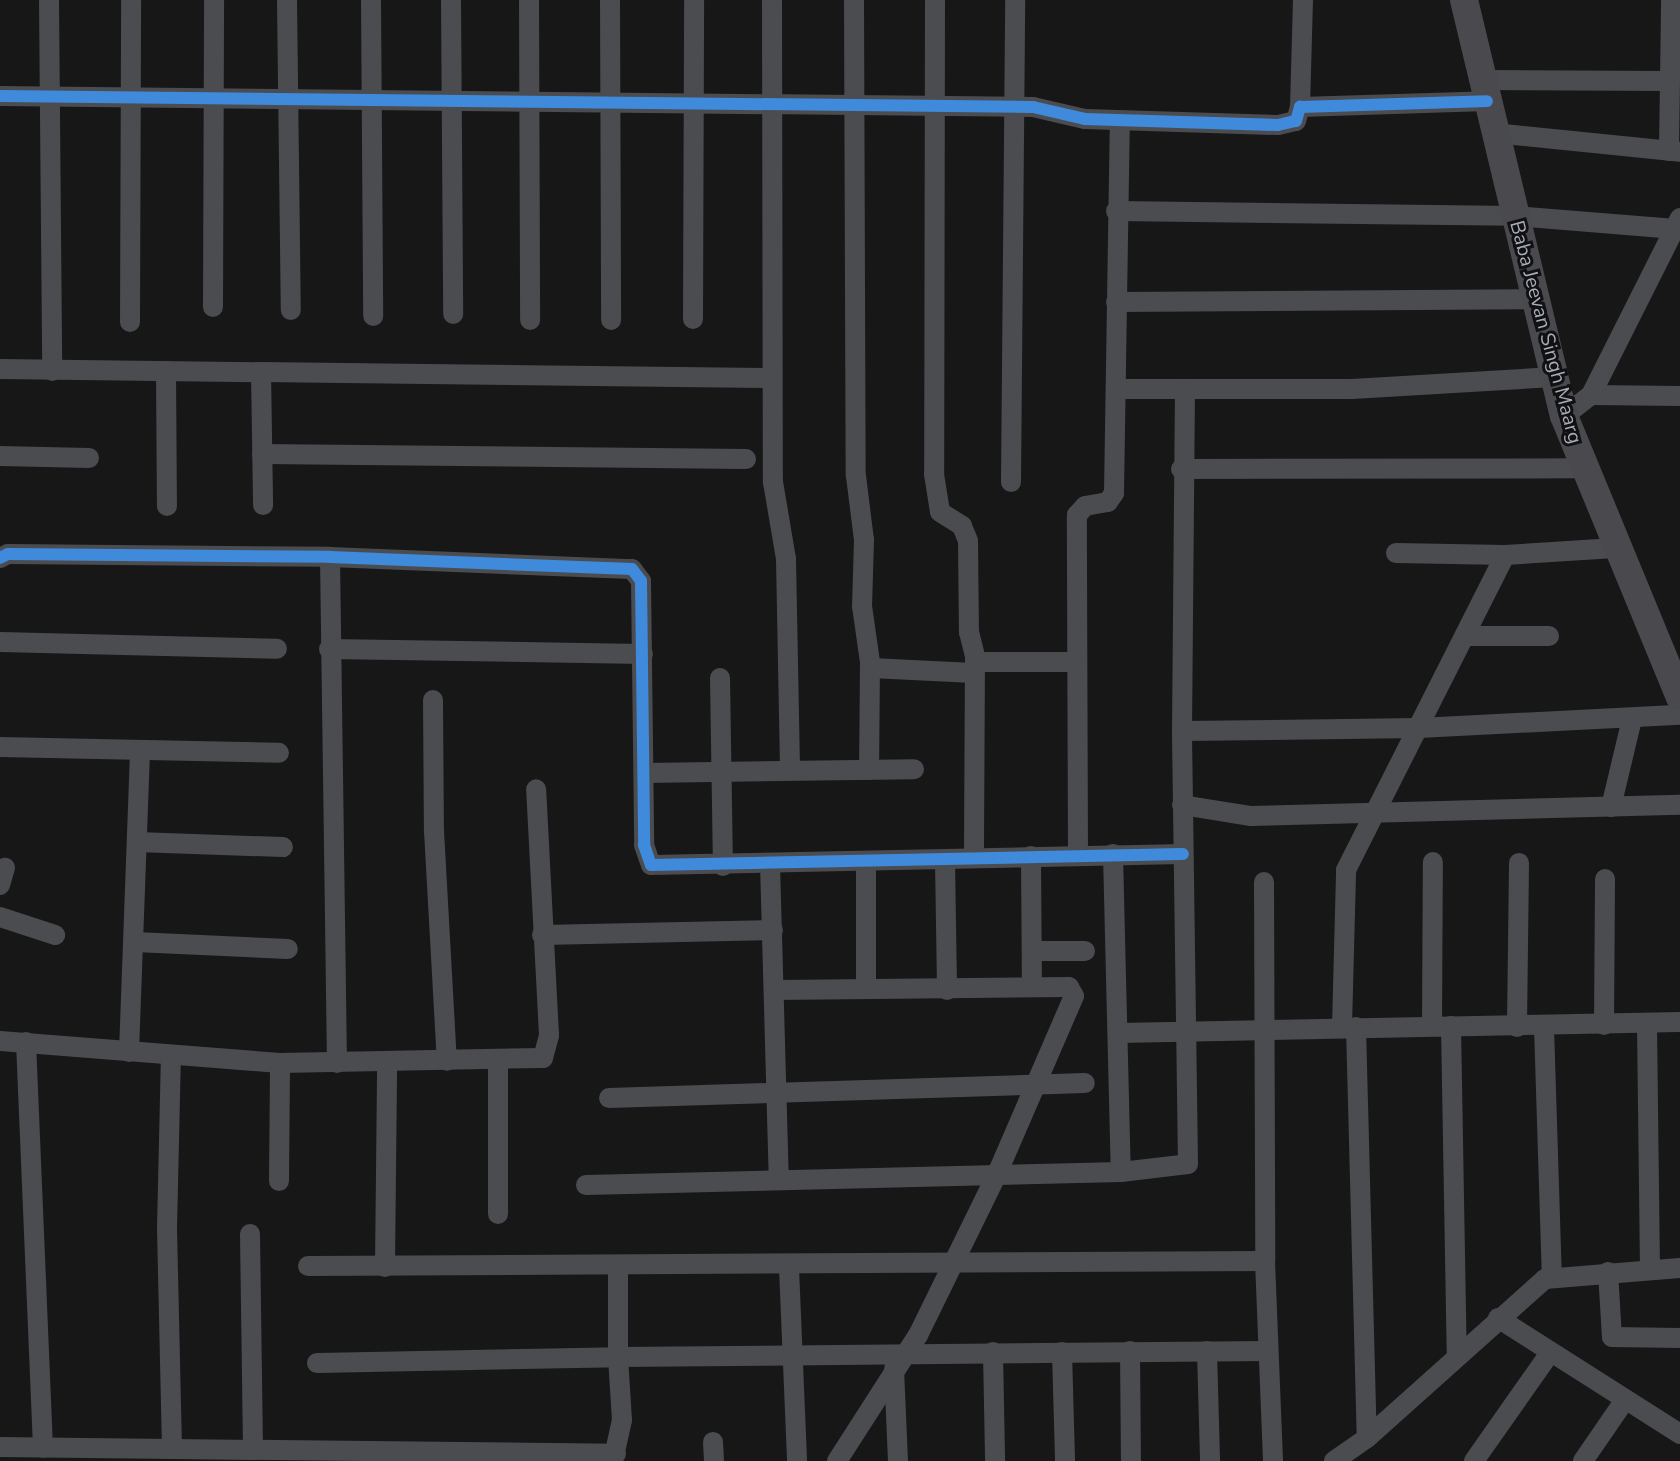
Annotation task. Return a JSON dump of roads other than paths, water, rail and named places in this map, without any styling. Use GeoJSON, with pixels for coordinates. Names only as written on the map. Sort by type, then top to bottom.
{"type":"FeatureCollection","features":[{"type":"Feature","properties":{"kind":"street"},"geometry":{"type":"LineString","coordinates":[[49,0],[47,96],[52,371]]}},
{"type":"Feature","properties":{"kind":"street"},"geometry":{"type":"LineString","coordinates":[[130,322],[131,0]]}},
{"type":"Feature","properties":{"kind":"street"},"geometry":{"type":"LineString","coordinates":[[213,307],[214,0]]}},
{"type":"Feature","properties":{"kind":"street"},"geometry":{"type":"LineString","coordinates":[[287,0],[291,310]]}},
{"type":"Feature","properties":{"kind":"street"},"geometry":{"type":"LineString","coordinates":[[371,0],[373,316]]}},
{"type":"Feature","properties":{"kind":"street"},"geometry":{"type":"LineString","coordinates":[[451,0],[453,314]]}},
{"type":"Feature","properties":{"kind":"street"},"geometry":{"type":"LineString","coordinates":[[529,0],[530,320]]}},
{"type":"Feature","properties":{"kind":"street"},"geometry":{"type":"LineString","coordinates":[[610,0],[611,320]]}},
{"type":"Feature","properties":{"kind":"street"},"geometry":{"type":"LineString","coordinates":[[693,319],[694,0]]}},
{"type":"Feature","properties":{"kind":"street"},"geometry":{"type":"LineString","coordinates":[[772,0],[769,105],[774,493],[786,559],[790,770]]}},
{"type":"Feature","properties":{"kind":"street"},"geometry":{"type":"LineString","coordinates":[[854,0],[856,476],[871,668],[869,770]]}},
{"type":"Feature","properties":{"kind":"street"},"geometry":{"type":"LineString","coordinates":[[935,0],[934,474],[940,512],[962,526],[968,541],[974,667],[974,858]]}},
{"type":"Feature","properties":{"kind":"street"},"geometry":{"type":"LineString","coordinates":[[1011,482],[1015,0]]}},
{"type":"Feature","properties":{"kind":"street"},"geometry":{"type":"LineString","coordinates":[[0,96],[133,95],[452,103],[609,101],[1014,107],[1120,121],[1287,125],[1296,121],[1300,107],[1303,0]]}},
{"type":"Feature","properties":{"kind":"street","name":"Baba Jeevan Singh Maarg"},"geometry":{"type":"LineString","coordinates":[[1464,0],[1564,416],[1615,548],[1680,697]]}},
{"type":"Feature","properties":{"kind":"street"},"geometry":{"type":"LineString","coordinates":[[1494,133],[1675,152],[1669,81],[1671,0]]}},
{"type":"Feature","properties":{"kind":"street"},"geometry":{"type":"LineString","coordinates":[[1300,107],[1485,91],[1669,81]]}},
{"type":"Feature","properties":{"kind":"street"},"geometry":{"type":"LineString","coordinates":[[1078,854],[1077,515],[1085,506],[1108,502],[1114,493],[1116,211],[1120,121]]}},
{"type":"Feature","properties":{"kind":"street"},"geometry":{"type":"LineString","coordinates":[[1116,211],[1515,216],[1677,223],[1591,395],[1564,416]]}},
{"type":"Feature","properties":{"kind":"street"},"geometry":{"type":"LineString","coordinates":[[1116,302],[1535,299]]}},
{"type":"Feature","properties":{"kind":"street"},"geometry":{"type":"LineString","coordinates":[[0,369],[772,378]]}},
{"type":"Feature","properties":{"kind":"street"},"geometry":{"type":"LineString","coordinates":[[166,371],[167,506]]}},
{"type":"Feature","properties":{"kind":"street"},"geometry":{"type":"LineString","coordinates":[[261,372],[263,505]]}},
{"type":"Feature","properties":{"kind":"street"},"geometry":{"type":"LineString","coordinates":[[1116,389],[1352,389],[1554,377]]}},
{"type":"Feature","properties":{"kind":"street"},"geometry":{"type":"LineString","coordinates":[[586,1185],[998,1172],[1121,1172],[1175,1170],[1188,1164],[1182,805],[1181,469],[1185,390]]}},
{"type":"Feature","properties":{"kind":"street"},"geometry":{"type":"LineString","coordinates":[[1591,395],[1680,396]]}},
{"type":"Feature","properties":{"kind":"street"},"geometry":{"type":"LineString","coordinates":[[262,454],[746,459]]}},
{"type":"Feature","properties":{"kind":"street"},"geometry":{"type":"LineString","coordinates":[[0,456],[89,458]]}},
{"type":"Feature","properties":{"kind":"street"},"geometry":{"type":"LineString","coordinates":[[1181,469],[1584,468]]}},
{"type":"Feature","properties":{"kind":"street"},"geometry":{"type":"LineString","coordinates":[[1396,553],[1505,555],[1615,548]]}},
{"type":"Feature","properties":{"kind":"street"},"geometry":{"type":"LineString","coordinates":[[0,558],[8,554],[330,557],[632,569],[641,581],[644,845],[651,865],[723,866],[1078,854],[1183,854]]}},
{"type":"Feature","properties":{"kind":"street"},"geometry":{"type":"LineString","coordinates":[[1367,1438],[1343,884],[1374,813],[1467,636],[1505,555]]}},
{"type":"Feature","properties":{"kind":"street"},"geometry":{"type":"LineString","coordinates":[[330,557],[337,1063]]}},
{"type":"Feature","properties":{"kind":"street"},"geometry":{"type":"LineString","coordinates":[[1467,636],[1549,636]]}},
{"type":"Feature","properties":{"kind":"street"},"geometry":{"type":"LineString","coordinates":[[0,642],[277,649]]}},
{"type":"Feature","properties":{"kind":"street"},"geometry":{"type":"LineString","coordinates":[[329,649],[643,654]]}},
{"type":"Feature","properties":{"kind":"street"},"geometry":{"type":"LineString","coordinates":[[871,668],[1076,662]]}},
{"type":"Feature","properties":{"kind":"street"},"geometry":{"type":"LineString","coordinates":[[720,678],[723,866]]}},
{"type":"Feature","properties":{"kind":"street"},"geometry":{"type":"LineString","coordinates":[[433,700],[434,831],[447,1061]]}},
{"type":"Feature","properties":{"kind":"street"},"geometry":{"type":"LineString","coordinates":[[1182,731],[1419,728],[1680,715]]}},
{"type":"Feature","properties":{"kind":"street"},"geometry":{"type":"LineString","coordinates":[[1611,807],[1632,719]]}},
{"type":"Feature","properties":{"kind":"street"},"geometry":{"type":"LineString","coordinates":[[0,747],[279,753]]}},
{"type":"Feature","properties":{"kind":"street"},"geometry":{"type":"LineString","coordinates":[[129,1052],[140,752]]}},
{"type":"Feature","properties":{"kind":"street"},"geometry":{"type":"LineString","coordinates":[[644,773],[914,769]]}},
{"type":"Feature","properties":{"kind":"street"},"geometry":{"type":"LineString","coordinates":[[0,1041],[171,1058],[280,1063],[531,1061],[548,1049],[536,789]]}},
{"type":"Feature","properties":{"kind":"street"},"geometry":{"type":"LineString","coordinates":[[1182,805],[1240,815],[1680,805]]}},
{"type":"Feature","properties":{"kind":"street"},"geometry":{"type":"LineString","coordinates":[[137,842],[283,847]]}},
{"type":"Feature","properties":{"kind":"street"},"geometry":{"type":"LineString","coordinates":[[1113,854],[1121,1172]]}},
{"type":"Feature","properties":{"kind":"street"},"geometry":{"type":"LineString","coordinates":[[1031,856],[1032,987]]}},
{"type":"Feature","properties":{"kind":"street"},"geometry":{"type":"LineString","coordinates":[[945,860],[947,990]]}},
{"type":"Feature","properties":{"kind":"street"},"geometry":{"type":"LineString","coordinates":[[866,862],[866,989]]}},
{"type":"Feature","properties":{"kind":"street"},"geometry":{"type":"LineString","coordinates":[[1433,862],[1457,1356]]}},
{"type":"Feature","properties":{"kind":"street"},"geometry":{"type":"LineString","coordinates":[[1517,1027],[1519,863]]}},
{"type":"Feature","properties":{"kind":"street"},"geometry":{"type":"LineString","coordinates":[[770,864],[779,1180]]}},
{"type":"Feature","properties":{"kind":"street"},"geometry":{"type":"LineString","coordinates":[[1604,1025],[1605,879]]}},
{"type":"Feature","properties":{"kind":"street"},"geometry":{"type":"LineString","coordinates":[[1264,882],[1265,1261],[1273,1461]]}},
{"type":"Feature","properties":{"kind":"street"},"geometry":{"type":"LineString","coordinates":[[0,917],[55,935]]}},
{"type":"Feature","properties":{"kind":"street"},"geometry":{"type":"LineString","coordinates":[[542,935],[773,930]]}},
{"type":"Feature","properties":{"kind":"street"},"geometry":{"type":"LineString","coordinates":[[135,942],[288,949]]}},
{"type":"Feature","properties":{"kind":"street"},"geometry":{"type":"LineString","coordinates":[[1032,951],[1085,951]]}},
{"type":"Feature","properties":{"kind":"street"},"geometry":{"type":"LineString","coordinates":[[775,990],[1069,987],[1074,996],[998,1172],[950,1263],[923,1325],[837,1461]]}},
{"type":"Feature","properties":{"kind":"street"},"geometry":{"type":"LineString","coordinates":[[1119,1033],[1680,1022]]}},
{"type":"Feature","properties":{"kind":"street"},"geometry":{"type":"LineString","coordinates":[[1647,1024],[1650,1269]]}},
{"type":"Feature","properties":{"kind":"street"},"geometry":{"type":"LineString","coordinates":[[1544,1027],[1552,1276]]}},
{"type":"Feature","properties":{"kind":"street"},"geometry":{"type":"LineString","coordinates":[[26,1042],[43,1448]]}},
{"type":"Feature","properties":{"kind":"street"},"geometry":{"type":"LineString","coordinates":[[171,1058],[167,1229],[172,1449]]}},
{"type":"Feature","properties":{"kind":"street"},"geometry":{"type":"LineString","coordinates":[[498,1061],[498,1214]]}},
{"type":"Feature","properties":{"kind":"street"},"geometry":{"type":"LineString","coordinates":[[385,1267],[387,1062]]}},
{"type":"Feature","properties":{"kind":"street"},"geometry":{"type":"LineString","coordinates":[[279,1181],[280,1063]]}},
{"type":"Feature","properties":{"kind":"street"},"geometry":{"type":"LineString","coordinates":[[609,1098],[1085,1083]]}},
{"type":"Feature","properties":{"kind":"street"},"geometry":{"type":"LineString","coordinates":[[250,1234],[253,1450]]}},
{"type":"Feature","properties":{"kind":"street"},"geometry":{"type":"LineString","coordinates":[[308,1266],[789,1268],[950,1263],[1265,1261]]}},
{"type":"Feature","properties":{"kind":"street"},"geometry":{"type":"LineString","coordinates":[[0,1447],[253,1450],[403,1457],[614,1457],[622,1420],[618,1267]]}},
{"type":"Feature","properties":{"kind":"street"},"geometry":{"type":"LineString","coordinates":[[789,1268],[797,1461]]}},
{"type":"Feature","properties":{"kind":"street"},"geometry":{"type":"LineString","coordinates":[[1334,1461],[1367,1438],[1498,1318],[1552,1276],[1680,1268]]}},
{"type":"Feature","properties":{"kind":"street"},"geometry":{"type":"LineString","coordinates":[[1608,1272],[1612,1337],[1680,1338]]}},
{"type":"Feature","properties":{"kind":"street"},"geometry":{"type":"LineString","coordinates":[[1498,1318],[1680,1434]]}},
{"type":"Feature","properties":{"kind":"street"},"geometry":{"type":"LineString","coordinates":[[1130,1351],[1131,1461]]}},
{"type":"Feature","properties":{"kind":"street"},"geometry":{"type":"LineString","coordinates":[[1207,1351],[1210,1461]]}},
{"type":"Feature","properties":{"kind":"street"},"geometry":{"type":"LineString","coordinates":[[317,1363],[793,1353],[899,1361],[993,1352],[1268,1351]]}},
{"type":"Feature","properties":{"kind":"street"},"geometry":{"type":"LineString","coordinates":[[993,1352],[995,1461]]}},
{"type":"Feature","properties":{"kind":"street"},"geometry":{"type":"LineString","coordinates":[[1062,1352],[1065,1461]]}},
{"type":"Feature","properties":{"kind":"street"},"geometry":{"type":"LineString","coordinates":[[1474,1461],[1550,1353]]}},
{"type":"Feature","properties":{"kind":"street"},"geometry":{"type":"LineString","coordinates":[[898,1461],[899,1361]]}},
{"type":"Feature","properties":{"kind":"street"},"geometry":{"type":"LineString","coordinates":[[1583,1461],[1625,1400]]}}]}
